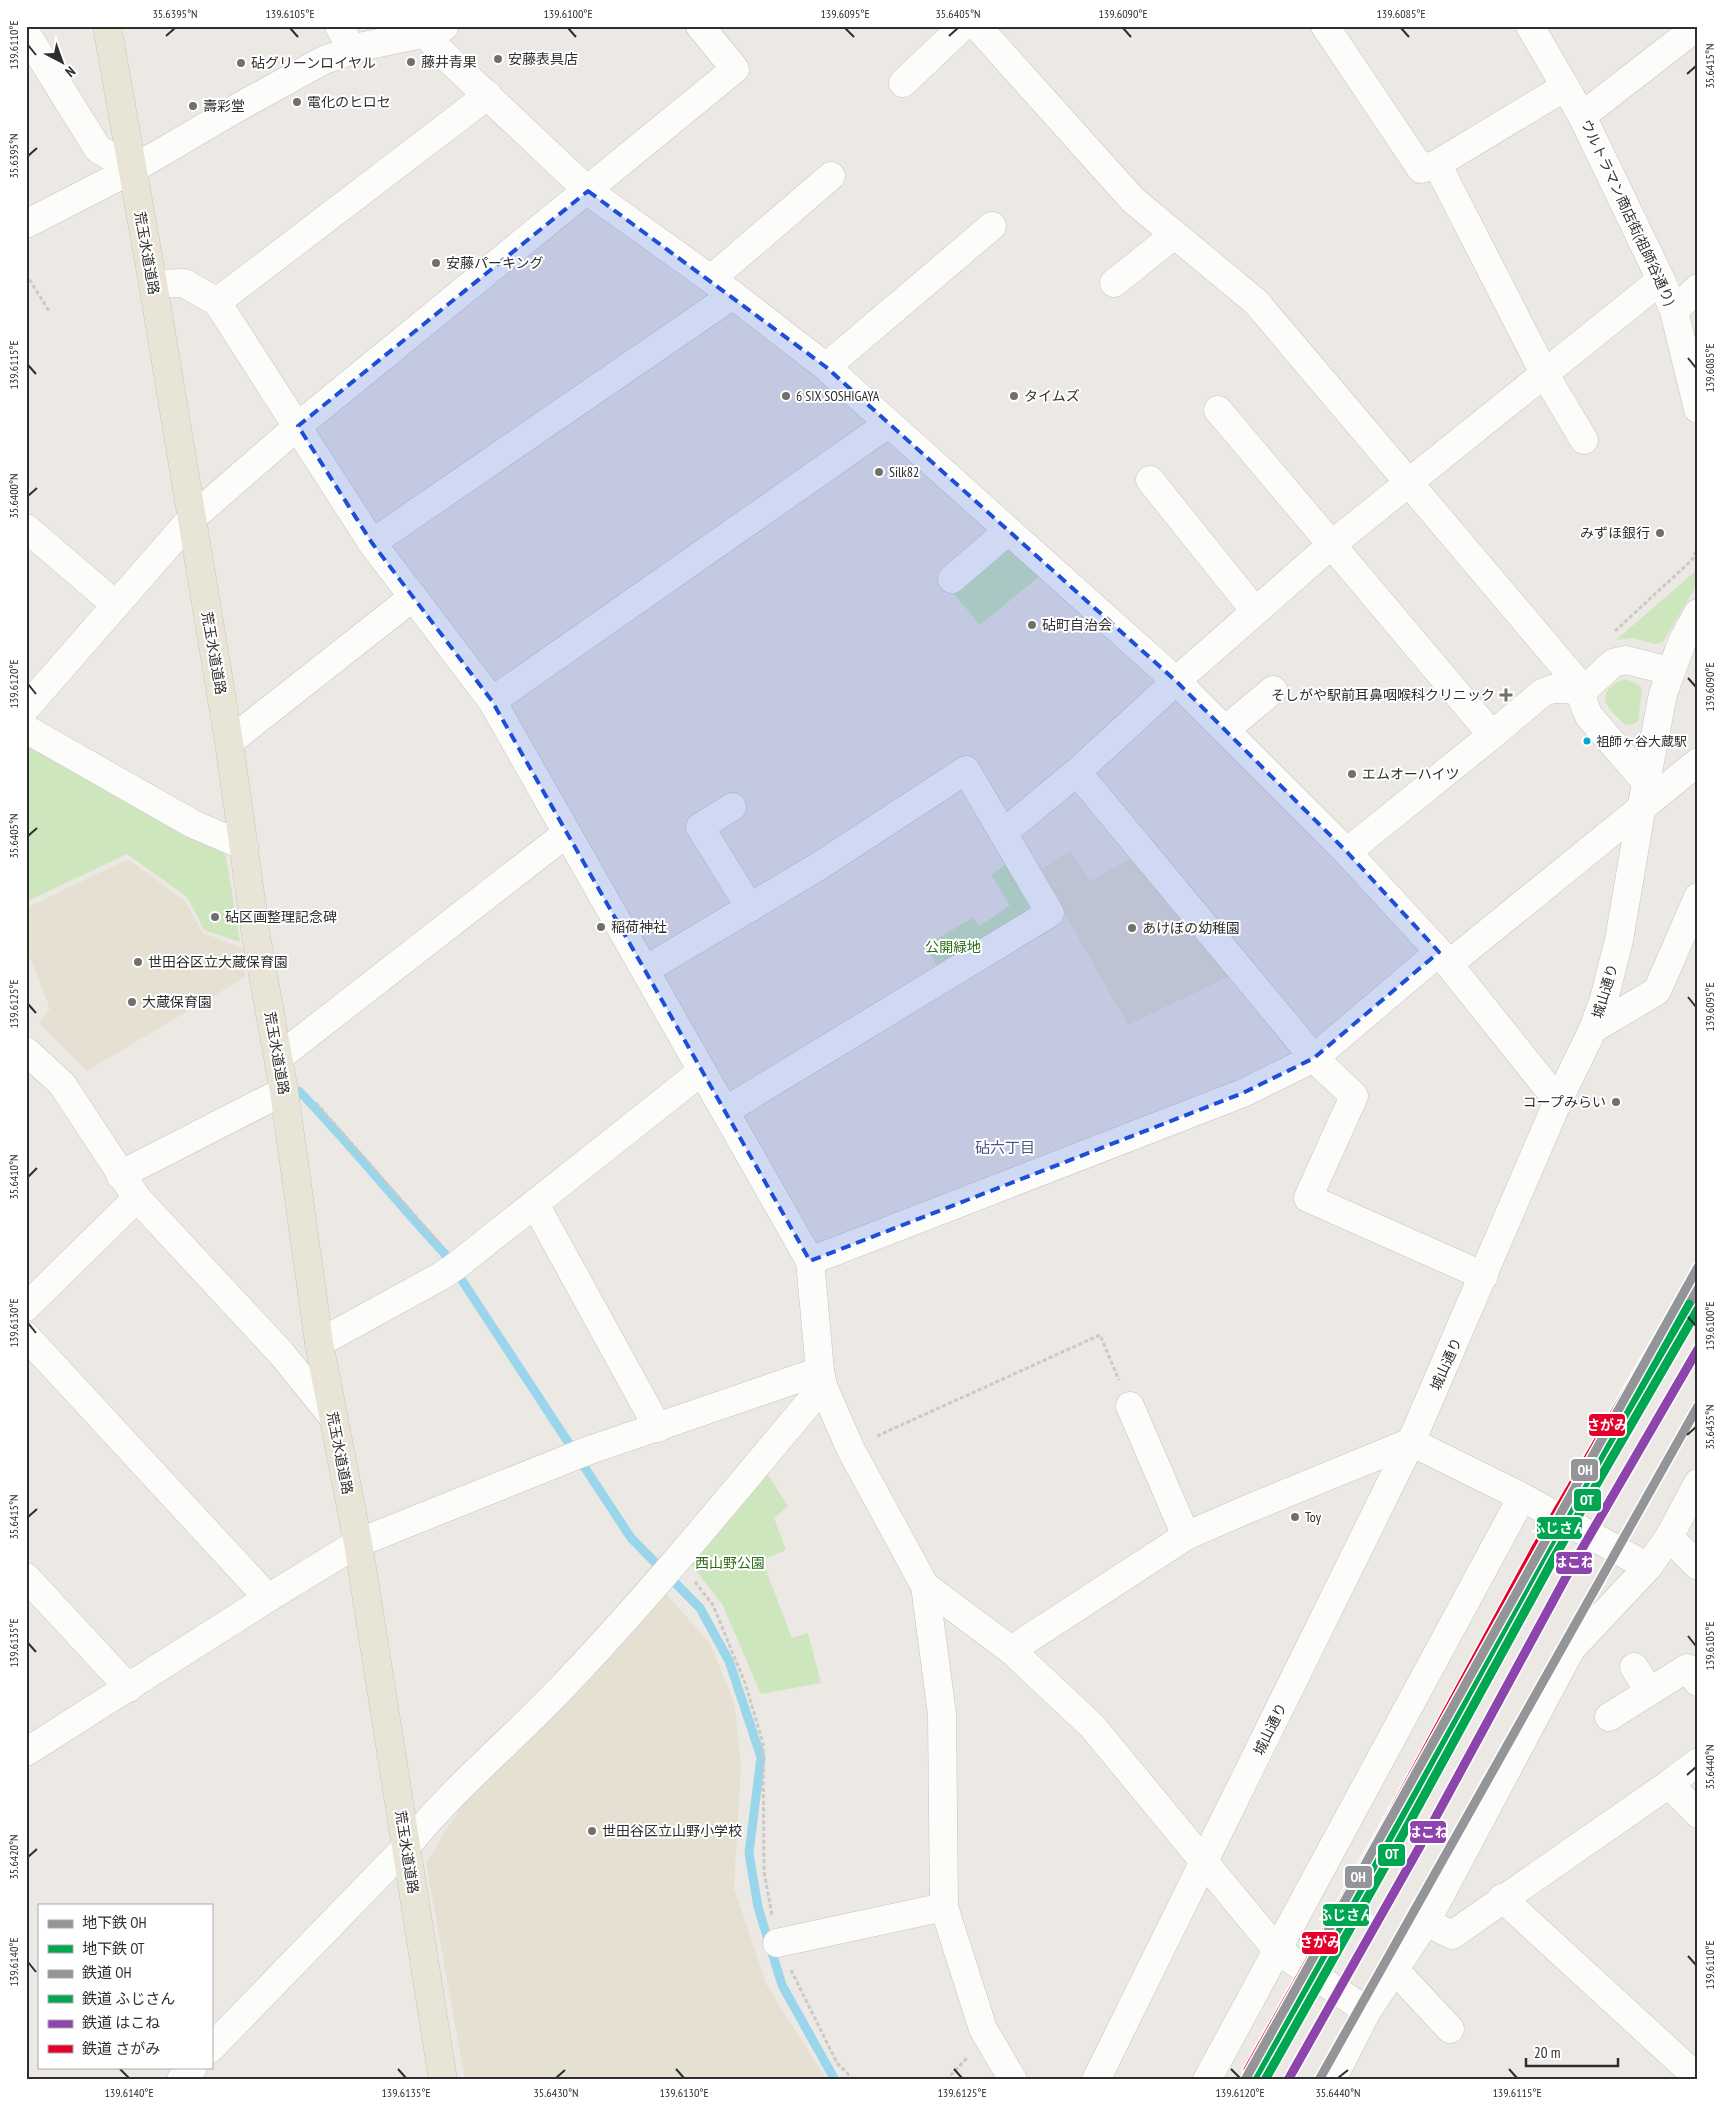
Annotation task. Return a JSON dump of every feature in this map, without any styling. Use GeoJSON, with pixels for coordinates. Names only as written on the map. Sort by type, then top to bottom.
{"type":"FeatureCollection","features":[{"type":"Feature","properties":{"kind":"main road","name":"荒玉水道道路"},"geometry":{"type":"LineString","coordinates":[[108,26],[229,742],[256,936],[282,1074],[319,1343],[358,1543],[443,2080]]}},
{"type":"Feature","properties":{"kind":"street"},"geometry":{"type":"LineString","coordinates":[[339,26],[352,50]]}},
{"type":"Feature","properties":{"kind":"street"},"geometry":{"type":"LineString","coordinates":[[26,708],[191,519],[298,426],[735,69],[700,26]]}},
{"type":"Feature","properties":{"kind":"street"},"geometry":{"type":"LineString","coordinates":[[903,83],[963,26]]}},
{"type":"Feature","properties":{"kind":"street"},"geometry":{"type":"LineString","coordinates":[[977,26],[1133,200],[1256,302],[1584,690]]}},
{"type":"Feature","properties":{"kind":"street"},"geometry":{"type":"LineString","coordinates":[[1325,26],[1421,169],[1437,164],[1565,86]]}},
{"type":"Feature","properties":{"kind":"street","name":"ウルトラマン商店街(祖師谷通り)"},"geometry":{"type":"LineString","coordinates":[[1530,26],[1582,116],[1661,280],[1674,311],[1698,409]]}},
{"type":"Feature","properties":{"kind":"street"},"geometry":{"type":"LineString","coordinates":[[1582,116],[1698,26]]}},
{"type":"Feature","properties":{"kind":"street"},"geometry":{"type":"LineString","coordinates":[[26,224],[133,169],[315,65],[352,50],[436,30],[438,49],[488,95],[536,144],[588,191],[733,296],[826,367],[1176,681],[1347,852],[1444,958],[1558,1101]]}},
{"type":"Feature","properties":{"kind":"street"},"geometry":{"type":"LineString","coordinates":[[26,32],[98,150],[133,169]]}},
{"type":"Feature","properties":{"kind":"street"},"geometry":{"type":"LineString","coordinates":[[217,302],[488,95]]}},
{"type":"Feature","properties":{"kind":"street"},"geometry":{"type":"LineString","coordinates":[[1437,164],[1544,373],[1584,440]]}},
{"type":"Feature","properties":{"kind":"street"},"geometry":{"type":"LineString","coordinates":[[710,280],[831,176]]}},
{"type":"Feature","properties":{"kind":"street"},"geometry":{"type":"LineString","coordinates":[[826,367],[992,226]]}},
{"type":"Feature","properties":{"kind":"street"},"geometry":{"type":"LineString","coordinates":[[1114,283],[1174,235]]}},
{"type":"Feature","properties":{"kind":"street"},"geometry":{"type":"LineString","coordinates":[[1002,833],[1077,772],[1176,681],[1331,545],[1661,280]]}},
{"type":"Feature","properties":{"kind":"street"},"geometry":{"type":"LineString","coordinates":[[153,284],[184,283],[217,302],[372,544],[492,701],[810,1261],[822,1378],[850,1448],[926,1586],[942,1714],[944,1907],[983,2029],[1013,2080]]}},
{"type":"Feature","properties":{"kind":"street"},"geometry":{"type":"LineString","coordinates":[[1674,311],[1698,288]]}},
{"type":"Feature","properties":{"kind":"street"},"geometry":{"type":"LineString","coordinates":[[372,544],[733,296]]}},
{"type":"Feature","properties":{"kind":"street"},"geometry":{"type":"LineString","coordinates":[[1218,410],[1492,735]]}},
{"type":"Feature","properties":{"kind":"street"},"geometry":{"type":"LineString","coordinates":[[492,701],[888,424]]}},
{"type":"Feature","properties":{"kind":"street"},"geometry":{"type":"LineString","coordinates":[[1150,480],[1255,611]]}},
{"type":"Feature","properties":{"kind":"street"},"geometry":{"type":"LineString","coordinates":[[26,528],[116,605]]}},
{"type":"Feature","properties":{"kind":"street"},"geometry":{"type":"LineString","coordinates":[[952,580],[1008,531]]}},
{"type":"Feature","properties":{"kind":"street"},"geometry":{"type":"LineString","coordinates":[[229,742],[413,597]]}},
{"type":"Feature","properties":{"kind":"street","name":"城山通り"},"geometry":{"type":"LineString","coordinates":[[1096,2080],[1411,1442],[1558,1101],[1593,1029],[1606,990],[1619,940],[1663,694],[1682,642],[1698,613]]}},
{"type":"Feature","properties":{"kind":"street"},"geometry":{"type":"LineString","coordinates":[[1644,794],[1589,716],[1583,702],[1584,690],[1613,663],[1626,660],[1670,671]]}},
{"type":"Feature","properties":{"kind":"street"},"geometry":{"type":"LineString","coordinates":[[1347,852],[1492,735],[1542,692],[1552,689],[1584,690]]}},
{"type":"Feature","properties":{"kind":"street"},"geometry":{"type":"LineString","coordinates":[[1225,730],[1273,690]]}},
{"type":"Feature","properties":{"kind":"street"},"geometry":{"type":"LineString","coordinates":[[26,729],[193,824],[244,846]]}},
{"type":"Feature","properties":{"kind":"street"},"geometry":{"type":"LineString","coordinates":[[810,1261],[1226,1099],[1314,1058],[1444,958],[1644,794],[1698,762]]}},
{"type":"Feature","properties":{"kind":"street"},"geometry":{"type":"LineString","coordinates":[[645,970],[819,866],[966,770],[1050,913],[725,1111]]}},
{"type":"Feature","properties":{"kind":"street"},"geometry":{"type":"LineString","coordinates":[[1077,772],[1314,1058],[1354,1096],[1308,1198],[1484,1276]]}},
{"type":"Feature","properties":{"kind":"street"},"geometry":{"type":"LineString","coordinates":[[732,807],[700,827],[750,908]]}},
{"type":"Feature","properties":{"kind":"street"},"geometry":{"type":"LineString","coordinates":[[120,1175],[282,1074],[567,833]]}},
{"type":"Feature","properties":{"kind":"street"},"geometry":{"type":"LineString","coordinates":[[1593,1029],[1657,990],[1698,897]]}},
{"type":"Feature","properties":{"kind":"street"},"geometry":{"type":"LineString","coordinates":[[26,1051],[62,1084],[120,1175],[137,1198],[281,1352],[333,1417]]}},
{"type":"Feature","properties":{"kind":"street"},"geometry":{"type":"LineString","coordinates":[[319,1343],[452,1268],[702,1070]]}},
{"type":"Feature","properties":{"kind":"street"},"geometry":{"type":"LineString","coordinates":[[26,1307],[137,1198]]}},
{"type":"Feature","properties":{"kind":"street"},"geometry":{"type":"LineString","coordinates":[[535,1204],[658,1428]]}},
{"type":"Feature","properties":{"kind":"street"},"geometry":{"type":"LineString","coordinates":[[26,1336],[268,1598]]}},
{"type":"Feature","properties":{"kind":"street"},"geometry":{"type":"LineString","coordinates":[[26,1752],[358,1543],[576,1455],[822,1378]]}},
{"type":"Feature","properties":{"kind":"street"},"geometry":{"type":"LineString","coordinates":[[212,2047],[406,1847],[433,1814],[569,1680],[669,1568],[822,1378]]}},
{"type":"Feature","properties":{"kind":"street"},"geometry":{"type":"LineString","coordinates":[[1130,1406],[1186,1536]]}},
{"type":"Feature","properties":{"kind":"street"},"geometry":{"type":"LineString","coordinates":[[1011,1650],[1186,1536],[1411,1442],[1522,1497],[1648,1567]]}},
{"type":"Feature","properties":{"kind":"street"},"geometry":{"type":"LineString","coordinates":[[1332,2080],[1367,2011],[1426,1922],[1571,1649],[1648,1567],[1669,1537],[1698,1483]]}},
{"type":"Feature","properties":{"kind":"street"},"geometry":{"type":"LineString","coordinates":[[1207,2080],[1522,1497]]}},
{"type":"Feature","properties":{"kind":"street"},"geometry":{"type":"LineString","coordinates":[[1669,1537],[1698,1566]]}},
{"type":"Feature","properties":{"kind":"street"},"geometry":{"type":"LineString","coordinates":[[26,1577],[129,1688]]}},
{"type":"Feature","properties":{"kind":"street"},"geometry":{"type":"LineString","coordinates":[[926,1586],[1011,1650],[1092,1726],[1277,1950],[1367,2011]]}},
{"type":"Feature","properties":{"kind":"street"},"geometry":{"type":"LineString","coordinates":[[1634,1668],[1649,1691]]}},
{"type":"Feature","properties":{"kind":"street"},"geometry":{"type":"LineString","coordinates":[[1609,1717],[1687,1668],[1698,1682]]}},
{"type":"Feature","properties":{"kind":"street"},"geometry":{"type":"LineString","coordinates":[[1426,1922],[1452,1934],[1698,1762]]}},
{"type":"Feature","properties":{"kind":"street"},"geometry":{"type":"LineString","coordinates":[[1669,1784],[1698,1814]]}},
{"type":"Feature","properties":{"kind":"street"},"geometry":{"type":"LineString","coordinates":[[1502,1898],[1691,2073]]}},
{"type":"Feature","properties":{"kind":"street"},"geometry":{"type":"LineString","coordinates":[[777,1943],[944,1907]]}},
{"type":"Feature","properties":{"kind":"street"},"geometry":{"type":"LineString","coordinates":[[1394,1970],[1450,2029]]}},
{"type":"Feature","properties":{"kind":"street"},"geometry":{"type":"LineString","coordinates":[[182,2080],[192,2068]]}},
{"type":"Feature","properties":{"kind":"path"},"geometry":{"type":"LineString","coordinates":[[26,274],[49,311]]}},
{"type":"Feature","properties":{"kind":"path"},"geometry":{"type":"LineString","coordinates":[[1608,638],[1692,560],[1698,547]]}},
{"type":"Feature","properties":{"kind":"path"},"geometry":{"type":"LineString","coordinates":[[282,1074],[291,1075],[378,1175],[452,1268]]}},
{"type":"Feature","properties":{"kind":"path"},"geometry":{"type":"LineString","coordinates":[[850,1448],[1100,1335],[1130,1406]]}},
{"type":"Feature","properties":{"kind":"path"},"geometry":{"type":"LineString","coordinates":[[669,1568],[713,1604],[745,1683],[763,1743],[764,1872],[777,1943],[837,2063],[854,2080]]}},
{"type":"Feature","properties":{"kind":"highlighted area"},"geometry":{"type":"Polygon","coordinates":[[[588,191],[826,367],[1176,681],[1347,852],[1439,952],[1314,1058],[1243,1093],[810,1261],[492,701],[372,543],[298,426],[588,191]]]}},
{"type":"Feature","properties":{"kind":"shaded area","name":"あけぼの幼稚園"},"geometry":{"type":"Polygon","coordinates":[[[1071,851],[1090,881],[1131,858],[1230,976],[1128,1025],[1040,870],[1071,851]]]}},
{"type":"Feature","properties":{"kind":"shaded area","name":"世田谷区立大蔵保育園"},"geometry":{"type":"Polygon","coordinates":[[[128,859],[185,901],[203,933],[243,948],[245,977],[87,1071],[39,1023],[50,1009],[26,947],[26,908],[128,859]]]}},
{"type":"Feature","properties":{"kind":"shaded area","name":"世田谷区立山野小学校"},"geometry":{"type":"Polygon","coordinates":[[[666,1594],[710,1643],[734,1702],[741,1763],[734,1888],[767,1986],[827,2080],[465,2080],[426,1863],[466,1798],[581,1688],[666,1594]]]}},
{"type":"Feature","properties":{"kind":"green space"},"geometry":{"type":"Polygon","coordinates":[[[1005,548],[1023,550],[1042,574],[980,625],[954,594],[1005,548]]]}},
{"type":"Feature","properties":{"kind":"green space"},"geometry":{"type":"Polygon","coordinates":[[[1698,569],[1698,583],[1663,642],[1655,644],[1632,638],[1616,640],[1698,569]]]}},
{"type":"Feature","properties":{"kind":"green space"},"geometry":{"type":"Polygon","coordinates":[[[1626,679],[1639,685],[1642,689],[1638,721],[1632,724],[1624,724],[1609,708],[1605,700],[1607,692],[1613,685],[1626,679]]]}},
{"type":"Feature","properties":{"kind":"green space"},"geometry":{"type":"Polygon","coordinates":[[[32,746],[217,847],[226,856],[240,942],[204,930],[187,897],[127,854],[26,902],[26,748],[32,746]]]}},
{"type":"Feature","properties":{"kind":"green space","name":"公開緑地"},"geometry":{"type":"Polygon","coordinates":[[[1014,858],[1045,911],[941,972],[925,946],[972,918],[980,926],[1010,905],[991,875],[1014,858]]]}},
{"type":"Feature","properties":{"kind":"green space","name":"西山野公園"},"geometry":{"type":"Polygon","coordinates":[[[766,1472],[788,1506],[774,1518],[786,1550],[762,1560],[792,1638],[808,1633],[821,1683],[761,1694],[722,1604],[690,1563],[766,1472]]]}},
{"type":"Feature","properties":{"kind":"waterway"},"geometry":{"type":"LineString","coordinates":[[299,1091],[444,1253],[631,1538],[700,1608],[729,1661],[761,1757],[749,1853],[758,1907],[782,1985],[835,2080]]}},
{"type":"Feature","properties":{"kind":"metro line","name":"OH"},"geometry":{"type":"LineString","coordinates":[[1245,2080],[1698,1267]]}},
{"type":"Feature","properties":{"kind":"metro line","name":"OT"},"geometry":{"type":"LineString","coordinates":[[1265,2080],[1401,1838],[1555,1556],[1698,1309]]}},
{"type":"Feature","properties":{"kind":"rail line","name":"OH"},"geometry":{"type":"LineString","coordinates":[[1257,2080],[1698,1288]]}},
{"type":"Feature","properties":{"kind":"rail line","name":"さがみ"},"geometry":{"type":"LineString","coordinates":[[1248,2070],[1384,1828],[1537,1546],[1681,1299]]}},
{"type":"Feature","properties":{"kind":"rail line","name":"ふじさん"},"geometry":{"type":"LineString","coordinates":[[1256,2075],[1392,1833],[1546,1551],[1689,1304]]}},
{"type":"Feature","properties":{"kind":"rail line","name":"はこね"},"geometry":{"type":"LineString","coordinates":[[1288,2080],[1419,1848],[1572,1566],[1698,1349]]}},
{"type":"Feature","properties":{"kind":"rail line","name":"OH"},"geometry":{"type":"LineString","coordinates":[[1319,2080],[1698,1406]]}},
{"type":"Feature","properties":{"kind":"place","name":"安藤表具店"},"geometry":{"type":"Point","coordinates":[498,59]}},
{"type":"Feature","properties":{"kind":"place","name":"藤井青果"},"geometry":{"type":"Point","coordinates":[411,62]}},
{"type":"Feature","properties":{"kind":"place","name":"砧グリーンロイヤル"},"geometry":{"type":"Point","coordinates":[241,63]}},
{"type":"Feature","properties":{"kind":"place","name":"電化のヒロセ"},"geometry":{"type":"Point","coordinates":[297,102]}},
{"type":"Feature","properties":{"kind":"place","name":"壽彩堂"},"geometry":{"type":"Point","coordinates":[193,106]}},
{"type":"Feature","properties":{"kind":"place","name":"安藤パーキング"},"geometry":{"type":"Point","coordinates":[436,263]}},
{"type":"Feature","properties":{"kind":"place","name":"6 SIX SOSHIGAYA"},"geometry":{"type":"Point","coordinates":[786,396]}},
{"type":"Feature","properties":{"kind":"place","name":"タイムズ"},"geometry":{"type":"Point","coordinates":[1014,396]}},
{"type":"Feature","properties":{"kind":"place","name":"Silk82"},"geometry":{"type":"Point","coordinates":[879,472]}},
{"type":"Feature","properties":{"kind":"place","name":"みずほ銀行"},"geometry":{"type":"Point","coordinates":[1660,533]}},
{"type":"Feature","properties":{"kind":"place","name":"砧町自治会"},"geometry":{"type":"Point","coordinates":[1032,625]}},
{"type":"Feature","properties":{"kind":"place","name":"そしがや駅前耳鼻咽喉科クリニック"},"geometry":{"type":"Point","coordinates":[1506,695]}},
{"type":"Feature","properties":{"kind":"place","name":"祖師ヶ谷大蔵駅"},"geometry":{"type":"Point","coordinates":[1587,741]}},
{"type":"Feature","properties":{"kind":"place","name":"エムオーハイツ"},"geometry":{"type":"Point","coordinates":[1352,774]}},
{"type":"Feature","properties":{"kind":"place","name":"砧区画整理記念碑"},"geometry":{"type":"Point","coordinates":[215,917]}},
{"type":"Feature","properties":{"kind":"place","name":"稲荷神社"},"geometry":{"type":"Point","coordinates":[601,927]}},
{"type":"Feature","properties":{"kind":"place","name":"あけぼの幼稚園"},"geometry":{"type":"Point","coordinates":[1132,928]}},
{"type":"Feature","properties":{"kind":"place","name":"世田谷区立大蔵保育園"},"geometry":{"type":"Point","coordinates":[138,962]}},
{"type":"Feature","properties":{"kind":"place","name":"大蔵保育園"},"geometry":{"type":"Point","coordinates":[132,1002]}},
{"type":"Feature","properties":{"kind":"place","name":"コープみらい"},"geometry":{"type":"Point","coordinates":[1616,1102]}},
{"type":"Feature","properties":{"kind":"place","name":"Toy"},"geometry":{"type":"Point","coordinates":[1295,1517]}},
{"type":"Feature","properties":{"kind":"place","name":"世田谷区立山野小学校"},"geometry":{"type":"Point","coordinates":[592,1831]}},
{"type":"Feature","properties":{"kind":"district","name":"砧六丁目"},"geometry":{"type":"Point","coordinates":[1005,1148]}}]}
